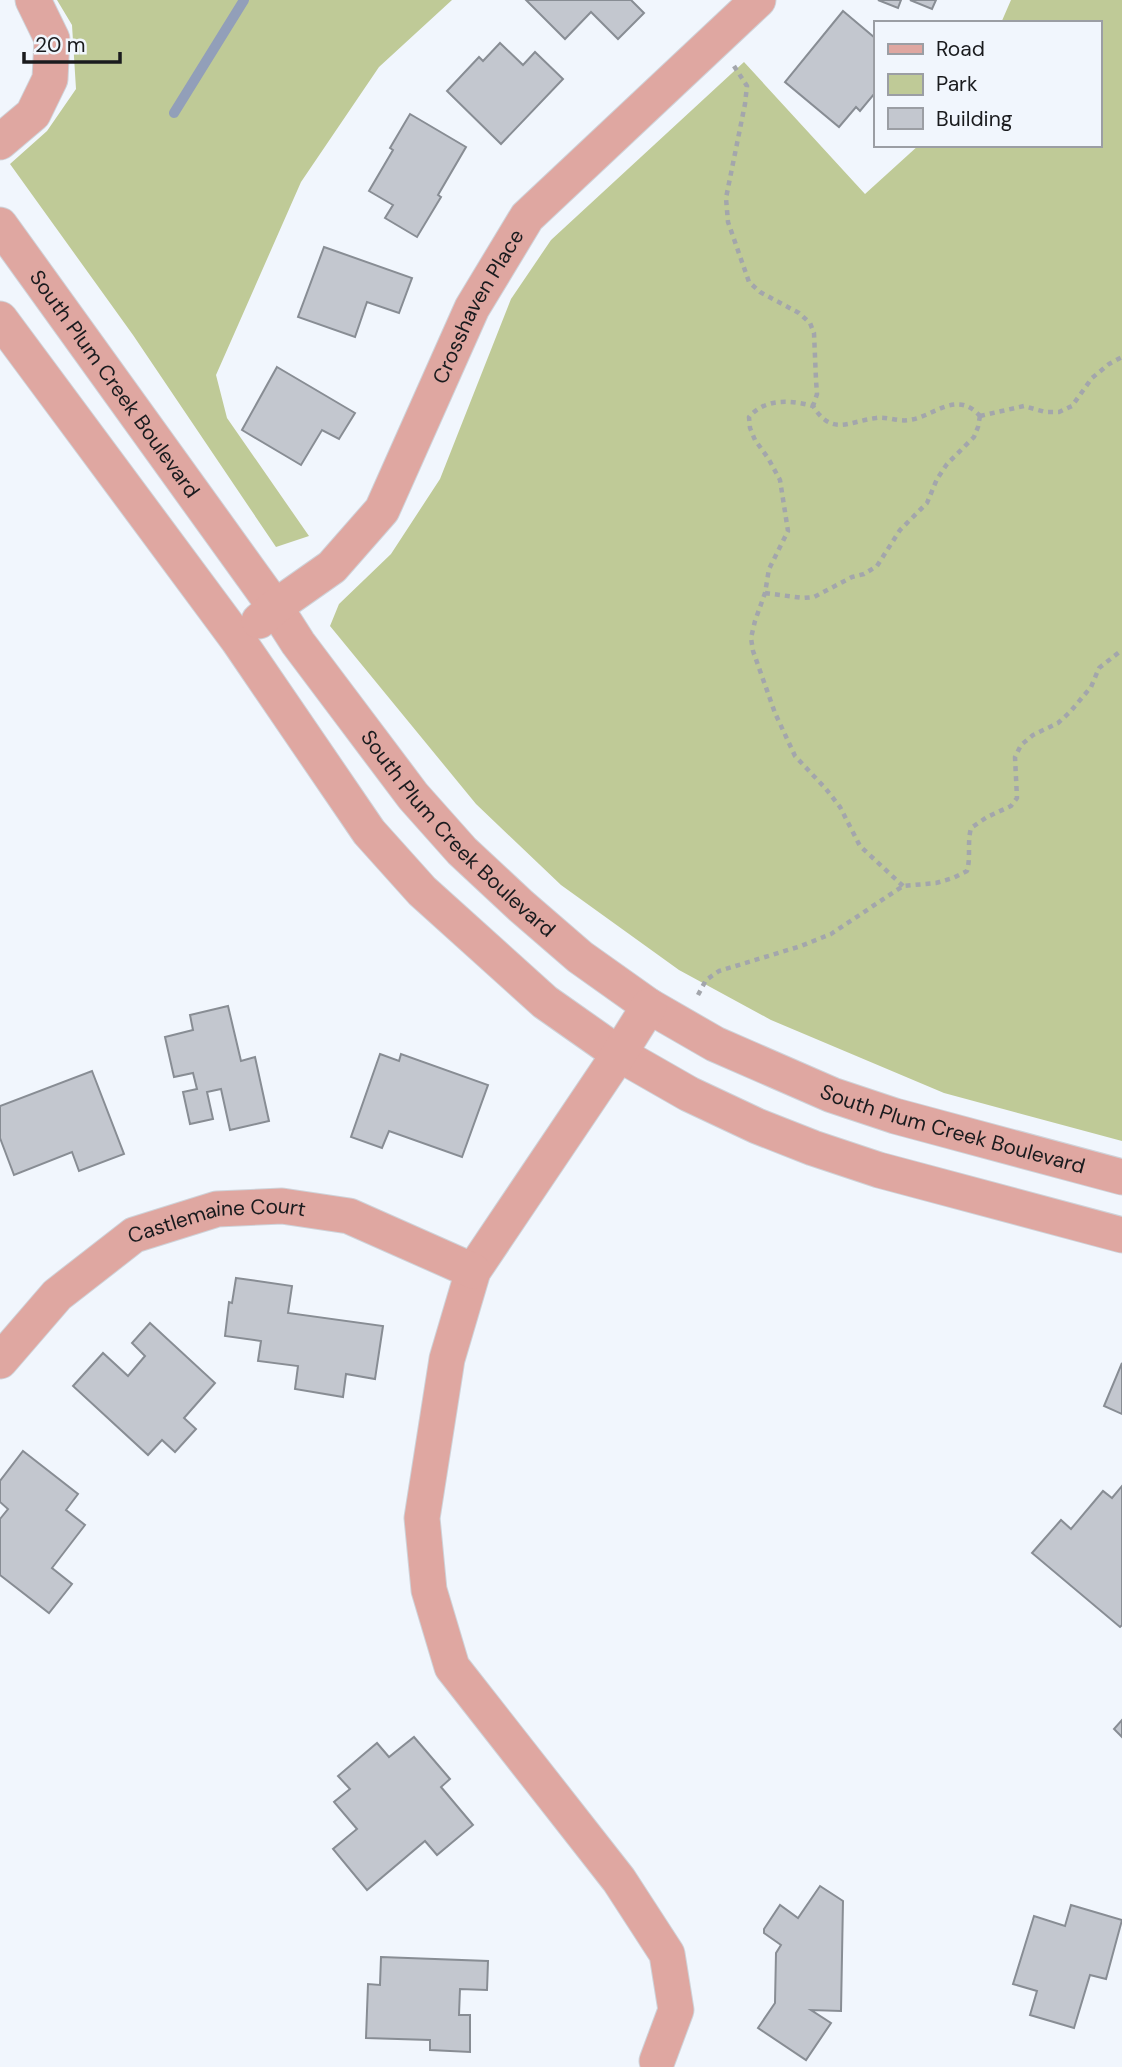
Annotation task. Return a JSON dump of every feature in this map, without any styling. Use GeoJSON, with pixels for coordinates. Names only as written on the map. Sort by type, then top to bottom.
{"type":"FeatureCollection","features":[{"type":"Feature","properties":{"kind":"street"},"geometry":{"type":"LineString","coordinates":[[0,142],[33,114],[50,79],[52,38],[33,0]]}},
{"type":"Feature","properties":{"kind":"street","name":"Crosshaven Place"},"geometry":{"type":"LineString","coordinates":[[238,640],[275,607],[332,567],[382,510],[472,308],[527,217],[758,0]]}},
{"type":"Feature","properties":{"kind":"street","name":"South Plum Creek Boulevard"},"geometry":{"type":"LineString","coordinates":[[0,225],[275,607],[298,643],[413,796],[462,851],[580,957],[649,1006],[715,1044],[832,1095],[895,1116],[1122,1177]]}},
{"type":"Feature","properties":{"kind":"street"},"geometry":{"type":"LineString","coordinates":[[0,319],[238,640],[369,832],[422,891],[545,1002],[619,1054],[689,1094],[757,1126],[878,1170],[1122,1236]]}},
{"type":"Feature","properties":{"kind":"street"},"geometry":{"type":"LineString","coordinates":[[649,1006],[473,1271],[447,1359],[422,1518],[429,1590],[452,1667],[620,1880],[667,1954],[676,2010],[657,2061]]}},
{"type":"Feature","properties":{"kind":"street","name":"Castlemaine Court"},"geometry":{"type":"LineString","coordinates":[[0,1361],[57,1295],[134,1235],[217,1209],[282,1206],[349,1216],[473,1271]]}},
{"type":"Feature","properties":{"kind":"path"},"geometry":{"type":"LineString","coordinates":[[713,43],[739,72],[747,86],[726,198],[728,222],[749,282],[760,292],[799,313],[810,323],[814,333],[817,394],[813,406]]}},
{"type":"Feature","properties":{"kind":"path"},"geometry":{"type":"LineString","coordinates":[[980,416],[1024,406],[1045,412],[1059,412],[1072,406],[1092,378],[1122,357]]}},
{"type":"Feature","properties":{"kind":"path"},"geometry":{"type":"LineString","coordinates":[[904,886],[860,846],[840,807],[795,756],[752,651],[751,638],[765,593],[769,569],[788,531],[780,480],[755,440],[749,417],[755,409],[774,402],[793,401],[813,406],[821,418],[830,424],[846,425],[878,417],[909,421],[947,405],[961,404],[980,416]]}},
{"type":"Feature","properties":{"kind":"path"},"geometry":{"type":"LineString","coordinates":[[765,593],[814,597],[877,566],[900,530],[927,503],[947,464],[974,437],[980,416]]}},
{"type":"Feature","properties":{"kind":"path"},"geometry":{"type":"LineString","coordinates":[[707,1000],[697,995],[706,980],[719,971],[802,946],[831,934],[904,886],[936,883],[967,871],[971,828],[1011,806],[1017,798],[1015,757],[1021,746],[1033,735],[1058,723],[1070,712],[1091,687],[1099,668],[1122,650]]}},
{"type":"Feature","properties":{"kind":"green space"},"geometry":{"type":"Polygon","coordinates":[[[57,0],[452,0],[379,67],[301,182],[216,375],[227,418],[309,536],[276,547],[133,335],[10,164],[47,131],[76,89],[72,25],[57,0]]]}},
{"type":"Feature","properties":{"kind":"green space"},"geometry":{"type":"Polygon","coordinates":[[[1011,0],[1122,0],[1122,1141],[944,1093],[771,1020],[679,970],[561,885],[476,804],[330,626],[339,604],[391,554],[440,479],[511,299],[551,240],[744,62],[865,194],[917,147],[1101,147],[1101,21],[1002,21],[1011,0]]]}},
{"type":"Feature","properties":{"kind":"building"},"geometry":{"type":"Polygon","coordinates":[[[526,0],[631,0],[644,13],[618,39],[591,12],[565,39],[526,0]]]}},
{"type":"Feature","properties":{"kind":"building"},"geometry":{"type":"Polygon","coordinates":[[[878,0],[901,0],[898,8],[878,0]]]}},
{"type":"Feature","properties":{"kind":"building"},"geometry":{"type":"Polygon","coordinates":[[[910,0],[936,0],[932,9],[910,0]]]}},
{"type":"Feature","properties":{"kind":"building"},"geometry":{"type":"Polygon","coordinates":[[[843,11],[874,37],[874,94],[860,111],[856,107],[839,127],[785,82],[843,11]]]}},
{"type":"Feature","properties":{"kind":"building"},"geometry":{"type":"Polygon","coordinates":[[[500,43],[523,65],[535,52],[563,79],[501,144],[447,91],[479,57],[483,61],[500,43]]]}},
{"type":"Feature","properties":{"kind":"building"},"geometry":{"type":"Polygon","coordinates":[[[410,114],[466,147],[417,237],[385,218],[393,205],[369,191],[410,114]]]}},
{"type":"Feature","properties":{"kind":"building"},"geometry":{"type":"Polygon","coordinates":[[[324,247],[412,278],[399,313],[367,302],[355,337],[298,317],[324,247]]]}},
{"type":"Feature","properties":{"kind":"building"},"geometry":{"type":"Polygon","coordinates":[[[277,367],[355,413],[339,439],[322,430],[301,465],[242,430],[277,367]]]}},
{"type":"Feature","properties":{"kind":"building"},"geometry":{"type":"Polygon","coordinates":[[[228,1006],[241,1061],[255,1057],[269,1121],[230,1130],[221,1089],[207,1092],[213,1119],[190,1124],[183,1092],[197,1089],[193,1073],[174,1077],[165,1037],[193,1030],[190,1015],[228,1006]]]}},
{"type":"Feature","properties":{"kind":"building"},"geometry":{"type":"Polygon","coordinates":[[[380,1054],[399,1061],[401,1054],[488,1085],[462,1157],[389,1131],[382,1148],[351,1137],[380,1054]]]}},
{"type":"Feature","properties":{"kind":"building"},"geometry":{"type":"Polygon","coordinates":[[[92,1071],[124,1154],[79,1171],[72,1152],[14,1175],[0,1138],[0,1106],[92,1071]]]}},
{"type":"Feature","properties":{"kind":"building"},"geometry":{"type":"Polygon","coordinates":[[[236,1278],[292,1286],[288,1313],[383,1326],[375,1379],[346,1374],[343,1397],[295,1389],[298,1366],[258,1361],[261,1341],[225,1336],[229,1302],[232,1303],[236,1278]]]}},
{"type":"Feature","properties":{"kind":"building"},"geometry":{"type":"Polygon","coordinates":[[[150,1323],[215,1383],[184,1418],[196,1429],[175,1452],[162,1440],[148,1455],[73,1386],[103,1353],[128,1376],[145,1356],[132,1343],[150,1323]]]}},
{"type":"Feature","properties":{"kind":"building"},"geometry":{"type":"Polygon","coordinates":[[[1122,1363],[1122,1414],[1104,1406],[1122,1363]]]}},
{"type":"Feature","properties":{"kind":"building"},"geometry":{"type":"Polygon","coordinates":[[[23,1451],[78,1494],[66,1510],[85,1525],[52,1568],[72,1584],[49,1613],[0,1575],[0,1519],[8,1509],[0,1502],[0,1481],[23,1451]]]}},
{"type":"Feature","properties":{"kind":"building"},"geometry":{"type":"Polygon","coordinates":[[[1122,1486],[1120,1627],[1032,1553],[1061,1520],[1071,1529],[1103,1491],[1112,1498],[1122,1486]]]}},
{"type":"Feature","properties":{"kind":"building"},"geometry":{"type":"Polygon","coordinates":[[[1122,1720],[1122,1737],[1114,1729],[1122,1720]]]}},
{"type":"Feature","properties":{"kind":"building"},"geometry":{"type":"Polygon","coordinates":[[[414,1737],[450,1779],[441,1787],[473,1825],[437,1855],[425,1841],[367,1890],[333,1849],[357,1829],[334,1802],[350,1789],[338,1776],[377,1743],[389,1757],[414,1737]]]}},
{"type":"Feature","properties":{"kind":"building"},"geometry":{"type":"Polygon","coordinates":[[[820,1886],[843,1901],[841,2011],[811,2010],[831,2023],[806,2060],[758,2028],[775,2003],[776,1953],[781,1945],[764,1933],[764,1929],[780,1905],[798,1918],[820,1886]]]}},
{"type":"Feature","properties":{"kind":"building"},"geometry":{"type":"Polygon","coordinates":[[[1071,1905],[1122,1920],[1106,1979],[1090,1975],[1074,2028],[1030,2015],[1037,1991],[1013,1984],[1034,1916],[1065,1926],[1071,1905]]]}},
{"type":"Feature","properties":{"kind":"building"},"geometry":{"type":"Polygon","coordinates":[[[381,1957],[488,1961],[487,1990],[460,1989],[459,2015],[470,2015],[470,2052],[430,2050],[430,2040],[366,2038],[368,1984],[380,1985],[381,1957]]]}},
{"type":"Feature","properties":{"kind":"waterway"},"geometry":{"type":"LineString","coordinates":[[174,113],[244,0]]}}]}
